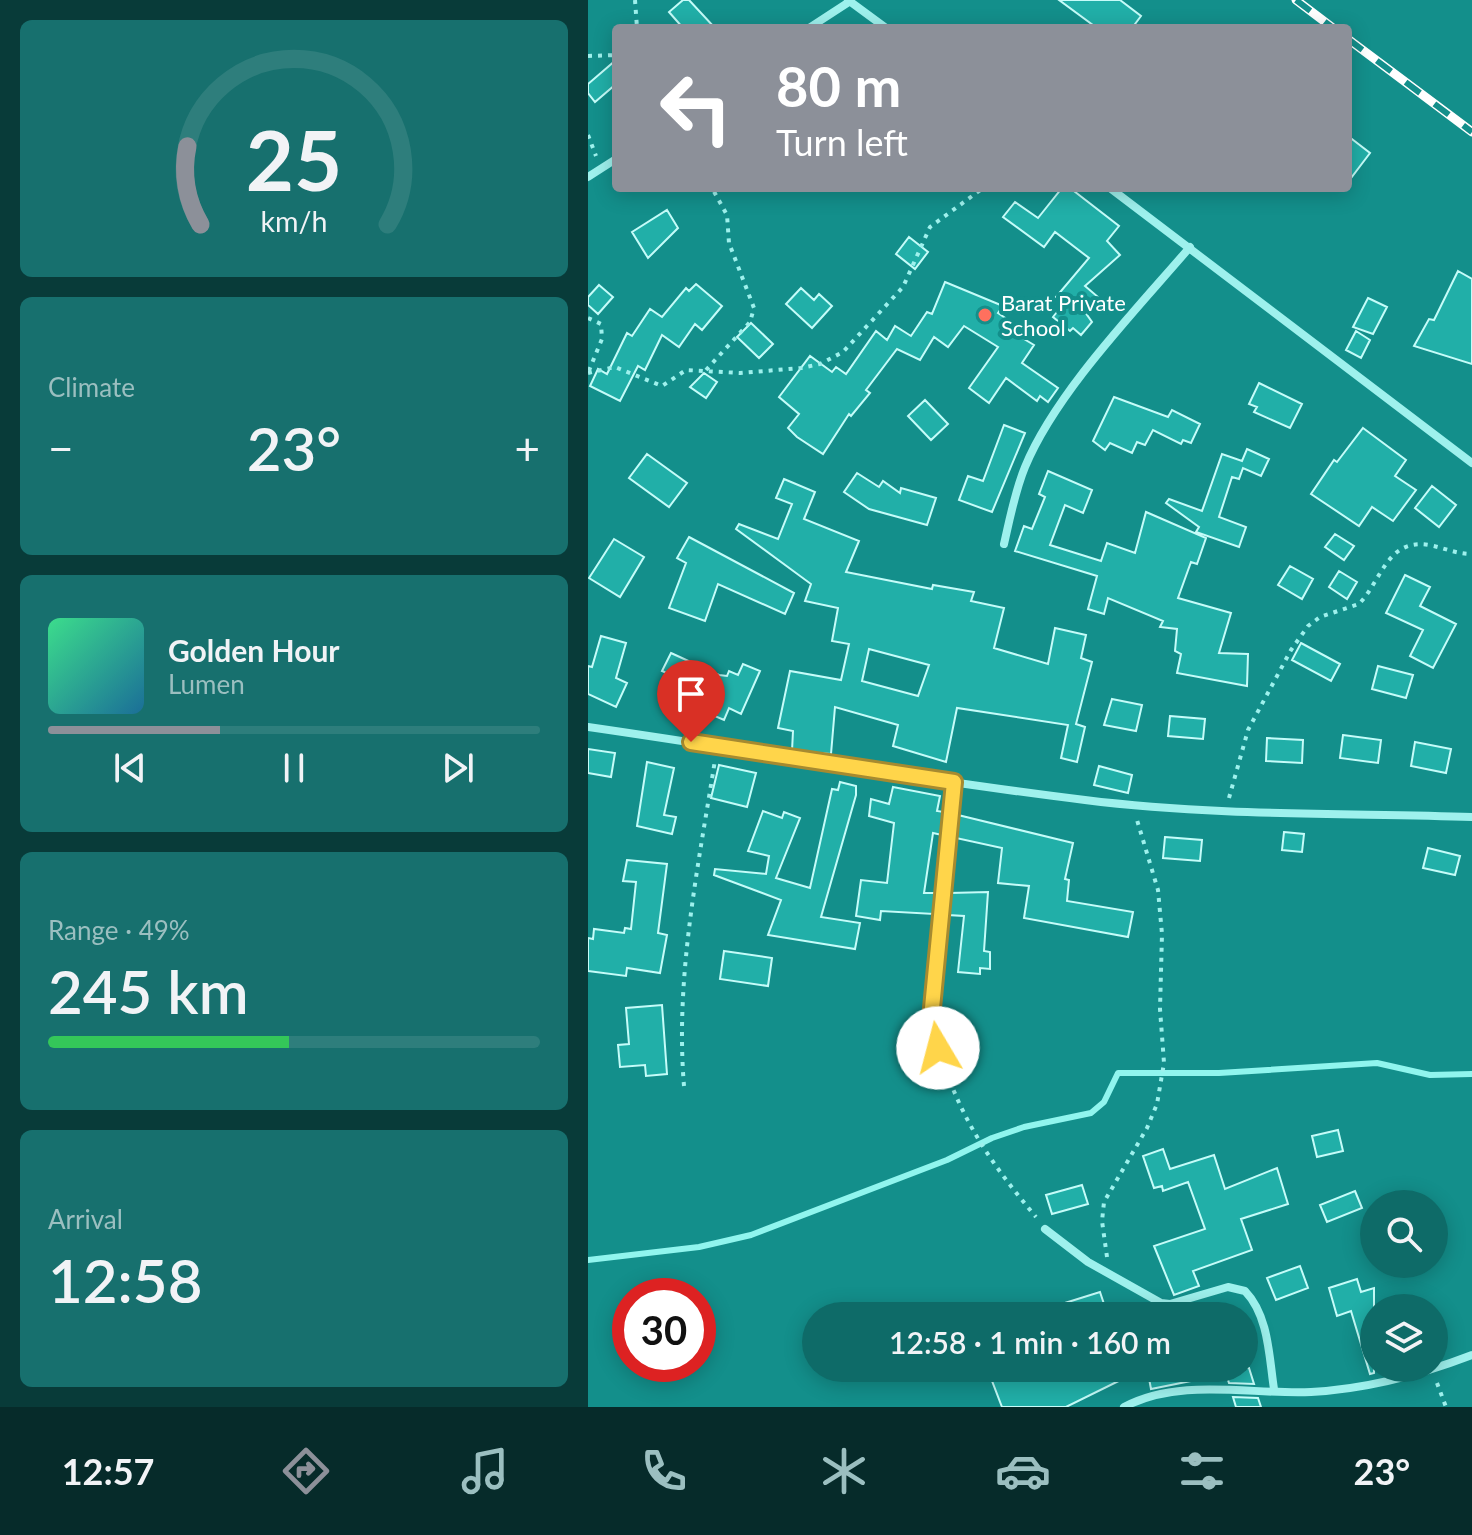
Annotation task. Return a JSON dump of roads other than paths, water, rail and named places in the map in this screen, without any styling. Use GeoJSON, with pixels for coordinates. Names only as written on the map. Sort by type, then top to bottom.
{"type":"FeatureCollection","features":[{"type":"Feature","properties":{"kind":"street"},"geometry":{"type":"LineString","coordinates":[[815,24],[848,1],[880,24]]}},
{"type":"Feature","properties":{"kind":"street"},"geometry":{"type":"LineString","coordinates":[[588,177],[612,162]]}},
{"type":"Feature","properties":{"kind":"street"},"geometry":{"type":"LineString","coordinates":[[1115,192],[1472,463]]}},
{"type":"Feature","properties":{"kind":"street"},"geometry":{"type":"LineString","coordinates":[[1004,544],[1025,467],[1040,438],[1095,358],[1190,247]]}},
{"type":"Feature","properties":{"kind":"street"},"geometry":{"type":"LineString","coordinates":[[588,727],[954,782],[1132,804],[1225,812],[1472,817]]}},
{"type":"Feature","properties":{"kind":"street"},"geometry":{"type":"LineString","coordinates":[[938,1048],[932,1008],[954,782]]}},
{"type":"Feature","properties":{"kind":"street"},"geometry":{"type":"LineString","coordinates":[[1045,1229],[1063,1245],[1152,1299],[1170,1304],[1228,1287],[1245,1291],[1257,1308],[1264,1328],[1274,1389]]}},
{"type":"Feature","properties":{"kind":"street"},"geometry":{"type":"LineString","coordinates":[[1124,1407],[1154,1395],[1274,1389],[1313,1392],[1368,1386],[1432,1370],[1472,1355]]}},
{"type":"Feature","properties":{"kind":"waterway"},"geometry":{"type":"LineString","coordinates":[[588,1260],[699,1247],[751,1235],[947,1160],[992,1138],[1024,1127],[1091,1113],[1104,1102],[1118,1073],[1219,1073],[1377,1063],[1430,1075],[1472,1074]]}},
{"type":"Feature","properties":{"kind":"railway"},"geometry":{"type":"LineString","coordinates":[[1296,0],[1328,24]]}},
{"type":"Feature","properties":{"kind":"railway"},"geometry":{"type":"LineString","coordinates":[[1352,42],[1472,132]]}},
{"type":"Feature","properties":{"kind":"place","name":"Barat Private School"},"geometry":{"type":"Point","coordinates":[985,315]}}]}
